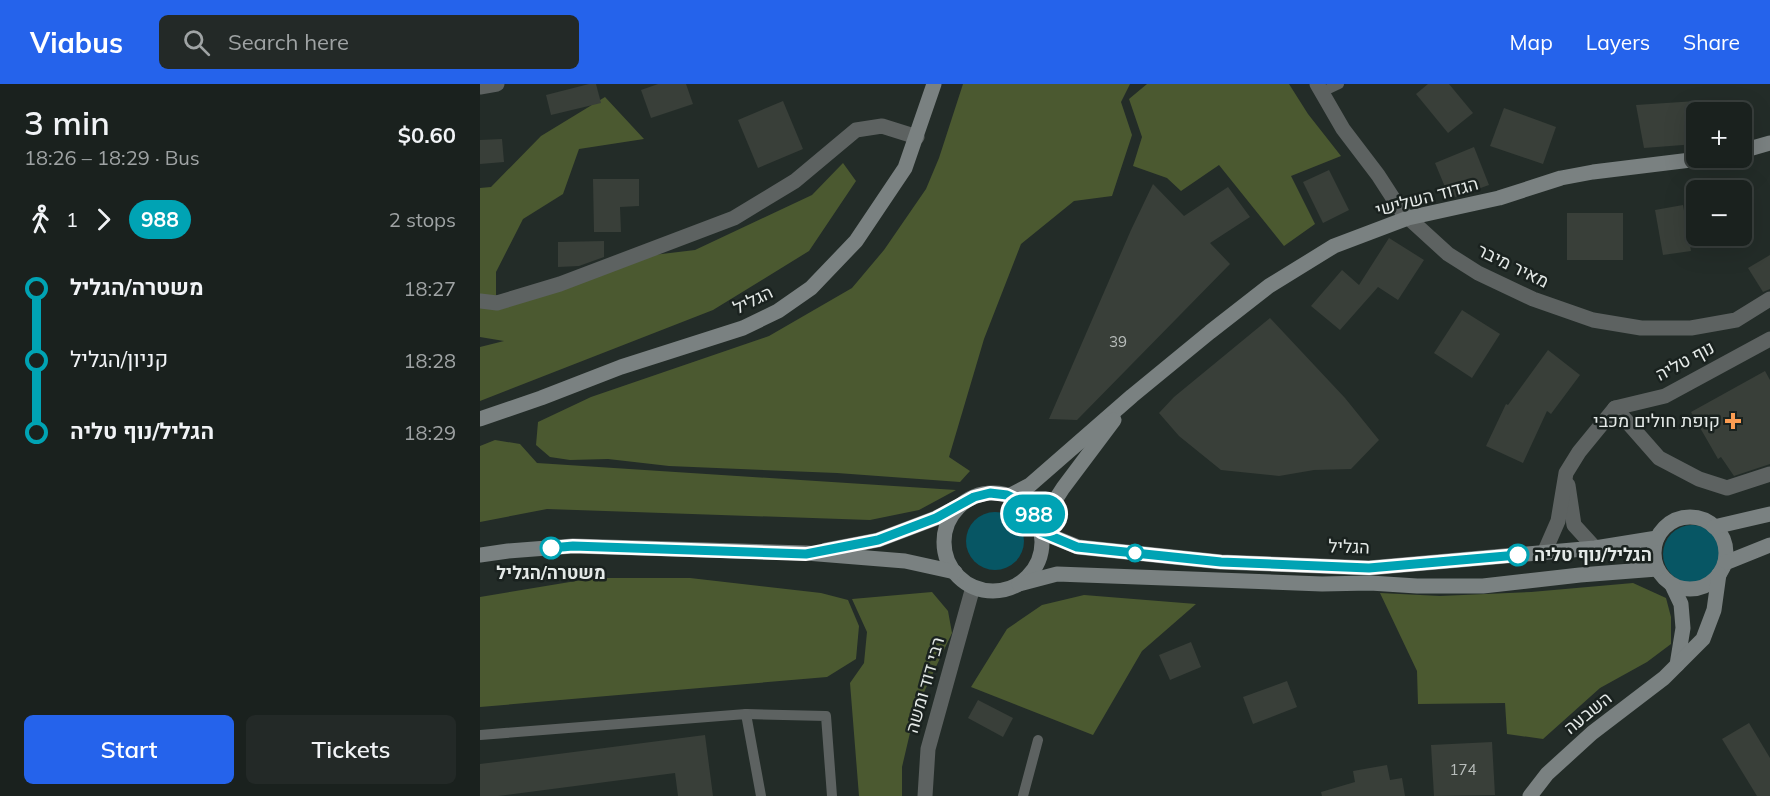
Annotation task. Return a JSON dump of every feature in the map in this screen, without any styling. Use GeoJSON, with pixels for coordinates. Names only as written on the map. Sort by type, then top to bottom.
{"type":"FeatureCollection","features":[{"type":"Feature","properties":{"kind":"main road","name":"הגליל"},"geometry":{"type":"LineString","coordinates":[[480,419],[621,368],[743,328],[778,311],[811,288],[855,241],[906,168],[934,84]]}},
{"type":"Feature","properties":{"kind":"main road"},"geometry":{"type":"LineString","coordinates":[[1752,148],[1770,143]]}},
{"type":"Feature","properties":{"kind":"main road","name":"הגדוד השלישי"},"geometry":{"type":"LineString","coordinates":[[1009,496],[1030,485],[1132,396],[1269,286],[1334,246],[1408,218],[1499,198],[1561,178],[1686,161]]}},
{"type":"Feature","properties":{"kind":"main road","name":"הגדוד השלישי"},"geometry":{"type":"LineString","coordinates":[[1040,529],[1063,488],[1132,396]]}},
{"type":"Feature","properties":{"kind":"main road"},"geometry":{"type":"LineString","coordinates":[[806,554],[878,540],[936,518],[974,497],[987,494],[1009,496],[1022,502],[1033,513],[1043,544],[1040,560],[1019,584],[1005,590],[988,591],[973,587],[955,572],[945,550],[944,534],[950,519],[960,506]]}},
{"type":"Feature","properties":{"kind":"main road"},"geometry":{"type":"LineString","coordinates":[[1714,527],[1770,514]]}},
{"type":"Feature","properties":{"kind":"main road"},"geometry":{"type":"LineString","coordinates":[[1683,518],[1705,521],[1714,527],[1725,543],[1726,554],[1722,569],[1712,582],[1702,587],[1682,589],[1672,585],[1661,575],[1654,559],[1657,538],[1663,529],[1683,518]]}},
{"type":"Feature","properties":{"kind":"main road","name":"הגליל"},"geometry":{"type":"LineString","coordinates":[[1040,529],[1077,547],[1221,562],[1358,568],[1595,549],[1657,538]]}},
{"type":"Feature","properties":{"kind":"main road"},"geometry":{"type":"LineString","coordinates":[[1722,569],[1770,545]]}},
{"type":"Feature","properties":{"kind":"main road"},"geometry":{"type":"LineString","coordinates":[[480,555],[573,546],[806,554],[906,561],[955,572]]}},
{"type":"Feature","properties":{"kind":"main road","name":"הגליל"},"geometry":{"type":"LineString","coordinates":[[1019,584],[1057,574],[1322,584],[1484,586],[1657,569]]}},
{"type":"Feature","properties":{"kind":"main road","name":"השבעה"},"geometry":{"type":"LineString","coordinates":[[1530,796],[1547,774],[1592,733],[1664,678],[1703,639],[1714,610],[1722,569]]}},
{"type":"Feature","properties":{"kind":"main road"},"geometry":{"type":"LineString","coordinates":[[1672,585],[1681,604],[1683,628],[1677,665]]}},
{"type":"Feature","properties":{"kind":"street"},"geometry":{"type":"LineString","coordinates":[[480,87],[497,84]]}},
{"type":"Feature","properties":{"kind":"street","name":"מאיר מיבר"},"geometry":{"type":"LineString","coordinates":[[1320,88],[1343,129],[1408,218],[1448,254],[1478,273],[1533,299],[1593,320],[1641,328],[1691,328],[1736,320],[1770,299]]}},
{"type":"Feature","properties":{"kind":"street"},"geometry":{"type":"LineString","coordinates":[[480,301],[497,303],[560,284],[734,218],[795,181],[856,130],[882,126],[917,137]]}},
{"type":"Feature","properties":{"kind":"street","name":"נוף טליה"},"geometry":{"type":"LineString","coordinates":[[1615,408],[1665,396],[1770,339]]}},
{"type":"Feature","properties":{"kind":"street"},"geometry":{"type":"LineString","coordinates":[[1544,553],[1558,521],[1566,473],[1579,452],[1615,408],[1659,458],[1699,479],[1727,488],[1770,474]]}},
{"type":"Feature","properties":{"kind":"street"},"geometry":{"type":"LineString","coordinates":[[1566,473],[1574,525],[1595,549]]}},
{"type":"Feature","properties":{"kind":"street","name":"רבי דוד ומשה"},"geometry":{"type":"LineString","coordinates":[[925,796],[928,749],[973,587]]}},
{"type":"Feature","properties":{"kind":"lane"},"geometry":{"type":"LineString","coordinates":[[1320,88],[1339,84]]}},
{"type":"Feature","properties":{"kind":"lane"},"geometry":{"type":"LineString","coordinates":[[746,714],[761,796]]}},
{"type":"Feature","properties":{"kind":"lane"},"geometry":{"type":"LineString","coordinates":[[480,735],[746,714],[826,716],[832,796]]}},
{"type":"Feature","properties":{"kind":"lane"},"geometry":{"type":"LineString","coordinates":[[1023,796],[1038,740]]}},
{"type":"Feature","properties":{"kind":"green space"},"geometry":{"type":"Polygon","coordinates":[[[963,84],[1130,84],[1121,102],[1132,135],[1112,196],[1074,201],[1021,244],[984,339],[949,457],[970,471],[960,482],[837,473],[669,466],[608,459],[570,460],[550,457],[536,445],[538,422],[591,397],[769,336],[852,288],[884,250],[926,189],[939,158],[963,84]]]}},
{"type":"Feature","properties":{"kind":"green space"},"geometry":{"type":"Polygon","coordinates":[[[1147,84],[1289,84],[1308,114],[1341,156],[1291,176],[1315,224],[1284,246],[1219,165],[1181,191],[1167,178],[1133,166],[1142,137],[1129,99],[1147,84]]]}},
{"type":"Feature","properties":{"kind":"green space"},"geometry":{"type":"Polygon","coordinates":[[[605,97],[644,139],[579,149],[563,194],[523,219],[496,272],[496,296],[645,256],[695,250],[812,195],[843,163],[856,181],[809,251],[713,310],[480,401],[480,347],[504,341],[480,337],[480,188],[491,187],[541,136],[605,97]]]}},
{"type":"Feature","properties":{"kind":"green space"},"geometry":{"type":"Polygon","coordinates":[[[495,440],[520,444],[537,463],[956,490],[919,510],[870,520],[547,509],[480,522],[480,446],[495,440]]]}},
{"type":"Feature","properties":{"kind":"green space"},"geometry":{"type":"Polygon","coordinates":[[[594,578],[690,578],[821,593],[848,600],[859,626],[856,659],[827,677],[480,707],[480,597],[594,578]]]}},
{"type":"Feature","properties":{"kind":"green space"},"geometry":{"type":"Polygon","coordinates":[[[1633,583],[1666,598],[1671,617],[1671,644],[1647,662],[1600,688],[1543,739],[1507,734],[1505,703],[1418,704],[1417,671],[1380,593],[1440,596],[1531,592],[1633,583]]]}},
{"type":"Feature","properties":{"kind":"green space"},"geometry":{"type":"Polygon","coordinates":[[[932,592],[948,611],[952,633],[913,720],[902,767],[902,796],[859,796],[850,683],[864,663],[867,632],[852,599],[932,592]]]}},
{"type":"Feature","properties":{"kind":"green space"},"geometry":{"type":"Polygon","coordinates":[[[1084,595],[1196,604],[1142,651],[1093,735],[971,687],[1007,629],[1042,605],[1084,595]]]}},
{"type":"Feature","properties":{"kind":"water"},"geometry":{"type":"Polygon","coordinates":[[[989,512],[1001,512],[1016,520],[1024,535],[1024,547],[1016,562],[1001,570],[989,570],[974,562],[966,547],[966,535],[974,520],[989,512]]]}},
{"type":"Feature","properties":{"kind":"water"},"geometry":{"type":"Polygon","coordinates":[[[1686,525],[1698,525],[1713,533],[1721,548],[1721,560],[1713,575],[1698,583],[1686,583],[1671,575],[1663,560],[1663,548],[1671,533],[1686,525]]]}},
{"type":"Feature","properties":{"kind":"building"},"geometry":{"type":"Polygon","coordinates":[[[596,84],[601,103],[551,115],[546,95],[596,84]]]}},
{"type":"Feature","properties":{"kind":"building"},"geometry":{"type":"Polygon","coordinates":[[[658,84],[686,84],[693,104],[651,118],[641,90],[658,84]]]}},
{"type":"Feature","properties":{"kind":"building"},"geometry":{"type":"Polygon","coordinates":[[[1428,84],[1449,84],[1473,113],[1448,133],[1416,94],[1428,84]]]}},
{"type":"Feature","properties":{"kind":"building"},"geometry":{"type":"Polygon","coordinates":[[[783,101],[803,149],[758,168],[738,120],[783,101]]]}},
{"type":"Feature","properties":{"kind":"building"},"geometry":{"type":"Polygon","coordinates":[[[1696,101],[1686,102],[1686,145],[1644,148],[1636,105],[1696,101]]]}},
{"type":"Feature","properties":{"kind":"building"},"geometry":{"type":"Polygon","coordinates":[[[1504,108],[1556,127],[1543,164],[1490,146],[1504,108]]]}},
{"type":"Feature","properties":{"kind":"building"},"geometry":{"type":"Polygon","coordinates":[[[502,139],[504,162],[480,164],[480,140],[502,139]]]}},
{"type":"Feature","properties":{"kind":"building"},"geometry":{"type":"Polygon","coordinates":[[[1474,147],[1489,185],[1450,199],[1435,163],[1474,147]]]}},
{"type":"Feature","properties":{"kind":"building"},"geometry":{"type":"Polygon","coordinates":[[[1329,170],[1349,210],[1323,223],[1303,182],[1329,170]]]}},
{"type":"Feature","properties":{"kind":"building"},"geometry":{"type":"Polygon","coordinates":[[[593,179],[639,179],[639,206],[620,207],[621,232],[594,232],[593,179]]]}},
{"type":"Feature","properties":{"kind":"building"},"geometry":{"type":"Polygon","coordinates":[[[1153,184],[1184,216],[1228,187],[1250,217],[1210,243],[1230,264],[1077,420],[1049,419],[1131,230],[1153,184]]]}},
{"type":"Feature","properties":{"kind":"building"},"geometry":{"type":"Polygon","coordinates":[[[1683,205],[1686,246],[1690,246],[1691,251],[1663,255],[1655,210],[1683,205]]]}},
{"type":"Feature","properties":{"kind":"building"},"geometry":{"type":"Polygon","coordinates":[[[1567,213],[1623,213],[1623,260],[1567,260],[1567,213]]]}},
{"type":"Feature","properties":{"kind":"building"},"geometry":{"type":"Polygon","coordinates":[[[1389,238],[1424,260],[1398,300],[1378,287],[1340,330],[1311,306],[1342,270],[1359,285],[1389,238]]]}},
{"type":"Feature","properties":{"kind":"building"},"geometry":{"type":"Polygon","coordinates":[[[604,241],[604,257],[579,266],[558,267],[558,242],[604,241]]]}},
{"type":"Feature","properties":{"kind":"building"},"geometry":{"type":"Polygon","coordinates":[[[1770,255],[1770,289],[1763,292],[1748,268],[1770,255]]]}},
{"type":"Feature","properties":{"kind":"building"},"geometry":{"type":"Polygon","coordinates":[[[1462,310],[1500,334],[1472,378],[1434,353],[1462,310]]]}},
{"type":"Feature","properties":{"kind":"building"},"geometry":{"type":"Polygon","coordinates":[[[1270,318],[1345,398],[1379,440],[1351,469],[1314,470],[1279,476],[1221,470],[1179,436],[1159,413],[1174,397],[1270,318]]]}},
{"type":"Feature","properties":{"kind":"building"},"geometry":{"type":"Polygon","coordinates":[[[1548,350],[1580,375],[1551,414],[1547,411],[1523,463],[1486,446],[1506,404],[1508,405],[1548,350]]]}},
{"type":"Feature","properties":{"kind":"building","name":"קופת חולים מכבי"},"geometry":{"type":"Polygon","coordinates":[[[1765,371],[1770,380],[1770,464],[1734,476],[1721,457],[1718,459],[1691,412],[1765,371]]]}},
{"type":"Feature","properties":{"kind":"building"},"geometry":{"type":"Polygon","coordinates":[[[1191,642],[1201,667],[1170,680],[1159,655],[1191,642]]]}},
{"type":"Feature","properties":{"kind":"building"},"geometry":{"type":"Polygon","coordinates":[[[1287,681],[1297,707],[1253,724],[1243,697],[1287,681]]]}},
{"type":"Feature","properties":{"kind":"building"},"geometry":{"type":"Polygon","coordinates":[[[978,700],[1013,718],[1003,737],[968,718],[978,700]]]}},
{"type":"Feature","properties":{"kind":"building"},"geometry":{"type":"Polygon","coordinates":[[[1749,723],[1770,758],[1770,796],[1757,796],[1722,739],[1749,723]]]}},
{"type":"Feature","properties":{"kind":"building"},"geometry":{"type":"Polygon","coordinates":[[[705,735],[713,796],[678,796],[675,773],[498,796],[480,796],[480,764],[705,735]]]}},
{"type":"Feature","properties":{"kind":"building"},"geometry":{"type":"Polygon","coordinates":[[[1492,742],[1495,795],[1434,796],[1431,745],[1492,742]]]}},
{"type":"Feature","properties":{"kind":"building"},"geometry":{"type":"Polygon","coordinates":[[[1387,765],[1390,780],[1402,778],[1405,796],[1322,796],[1321,792],[1355,782],[1353,771],[1387,765]]]}},
{"type":"Feature","properties":{"kind":"bus line","name":"988"},"geometry":{"type":"LineString","coordinates":[[551,548],[573,546],[806,554],[878,540],[936,518],[974,497],[990,493],[1007,495],[1022,502],[1033,513],[1041,532],[1077,547],[1221,562],[1369,568],[1518,555]]}},
{"type":"Feature","properties":{"kind":"place","name":"קופת חולים מכבי"},"geometry":{"type":"Point","coordinates":[1733,421]}},
{"type":"Feature","properties":{"kind":"place","name":"משטרה/הגליל"},"geometry":{"type":"Point","coordinates":[551,548]}},
{"type":"Feature","properties":{"kind":"place","name":"הגליל/נוף טליה"},"geometry":{"type":"Point","coordinates":[1518,555]}}]}
